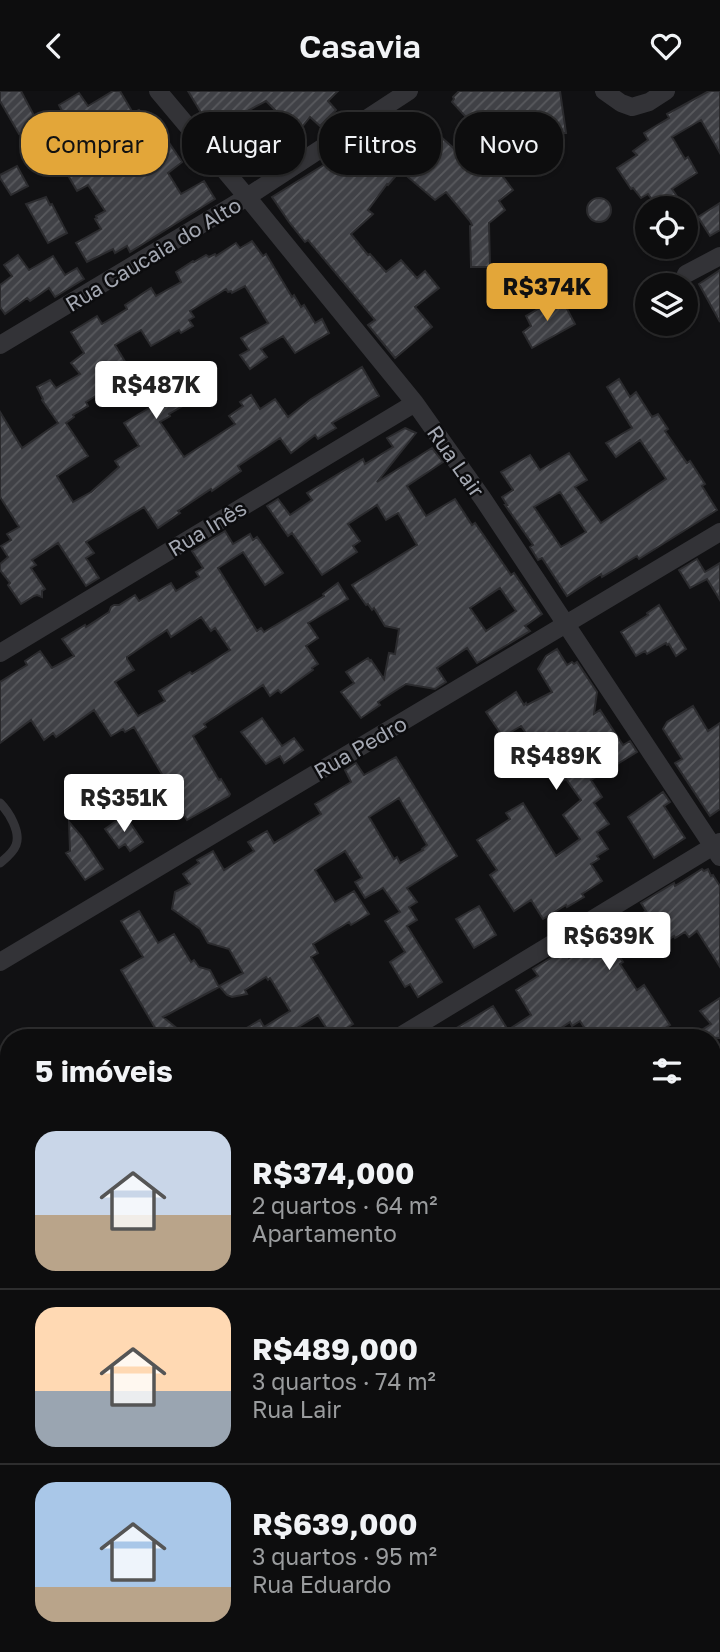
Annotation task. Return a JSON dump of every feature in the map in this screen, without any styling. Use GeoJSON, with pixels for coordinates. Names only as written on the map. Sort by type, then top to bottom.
{"type":"FeatureCollection","features":[{"type":"Feature","properties":{"kind":"street","name":"Rua Lair"},"geometry":{"type":"LineString","coordinates":[[158,91],[415,403],[484,499],[718,848]]}},
{"type":"Feature","properties":{"kind":"street","name":"Rua Caucaia do Alto"},"geometry":{"type":"LineString","coordinates":[[0,345],[247,197],[409,91]]}},
{"type":"Feature","properties":{"kind":"street"},"geometry":{"type":"LineString","coordinates":[[604,91],[632,107],[649,102],[666,91]]}},
{"type":"Feature","properties":{"kind":"street"},"geometry":{"type":"LineString","coordinates":[[689,273],[720,256]]}},
{"type":"Feature","properties":{"kind":"street","name":"Rua Inês"},"geometry":{"type":"LineString","coordinates":[[0,653],[415,403]]}},
{"type":"Feature","properties":{"kind":"street","name":"Rua Pedro"},"geometry":{"type":"LineString","coordinates":[[0,963],[720,532]]}},
{"type":"Feature","properties":{"kind":"street"},"geometry":{"type":"LineString","coordinates":[[412,1029],[718,848]]}},
{"type":"Feature","properties":{"kind":"lane"},"geometry":{"type":"LineString","coordinates":[[0,863],[13,851],[17,838],[13,823],[2,807]]}},
{"type":"Feature","properties":{"kind":"building"},"geometry":{"type":"Polygon","coordinates":[[[0,91],[21,91],[32,112],[21,112],[21,133],[19,134],[0,101],[0,91]]]}},
{"type":"Feature","properties":{"kind":"building"},"geometry":{"type":"Polygon","coordinates":[[[113,91],[120,91],[132,112],[63,112],[59,105],[79,93],[88,106],[113,91]]]}},
{"type":"Feature","properties":{"kind":"building"},"geometry":{"type":"Polygon","coordinates":[[[188,91],[338,91],[328,101],[336,110],[334,112],[319,112],[319,125],[310,117],[305,123],[305,112],[277,112],[266,101],[245,112],[201,112],[188,91]]]}},
{"type":"Feature","properties":{"kind":"building"},"geometry":{"type":"Polygon","coordinates":[[[459,91],[560,91],[563,112],[461,112],[452,102],[459,91]]]}},
{"type":"Feature","properties":{"kind":"building"},"geometry":{"type":"Polygon","coordinates":[[[709,91],[720,91],[720,153],[701,120],[672,137],[697,173],[672,189],[677,196],[639,196],[631,189],[617,168],[637,155],[633,151],[648,140],[644,133],[669,118],[667,114],[709,91]]]}},
{"type":"Feature","properties":{"kind":"building"},"geometry":{"type":"Polygon","coordinates":[[[563,112],[566,133],[563,133],[563,112]]]}},
{"type":"Feature","properties":{"kind":"building"},"geometry":{"type":"Polygon","coordinates":[[[441,137],[455,149],[455,175],[502,175],[513,190],[499,201],[505,210],[489,223],[490,267],[471,267],[472,225],[446,192],[435,200],[406,175],[441,175],[441,137]]]}},
{"type":"Feature","properties":{"kind":"building"},"geometry":{"type":"Polygon","coordinates":[[[168,141],[182,162],[168,173],[168,141]]]}},
{"type":"Feature","properties":{"kind":"building"},"geometry":{"type":"Polygon","coordinates":[[[17,166],[28,186],[11,195],[0,175],[17,166]]]}},
{"type":"Feature","properties":{"kind":"building"},"geometry":{"type":"Polygon","coordinates":[[[319,168],[319,175],[397,175],[368,210],[373,214],[351,234],[386,272],[401,260],[417,278],[425,271],[439,288],[415,307],[432,327],[395,358],[368,325],[375,320],[308,240],[305,242],[272,197],[319,168]]]}},
{"type":"Feature","properties":{"kind":"building"},"geometry":{"type":"Polygon","coordinates":[[[168,173],[181,194],[204,181],[215,199],[130,252],[127,246],[115,253],[113,249],[87,262],[76,243],[101,229],[95,219],[105,211],[88,185],[77,191],[69,177],[168,173]]]}},
{"type":"Feature","properties":{"kind":"building"},"geometry":{"type":"Polygon","coordinates":[[[46,197],[67,233],[48,243],[26,204],[46,197]]]}},
{"type":"Feature","properties":{"kind":"building"},"geometry":{"type":"Polygon","coordinates":[[[599,198],[610,205],[611,210],[604,221],[599,222],[588,215],[587,210],[594,199],[599,198]]]}},
{"type":"Feature","properties":{"kind":"building"},"geometry":{"type":"Polygon","coordinates":[[[720,203],[720,230],[710,236],[698,217],[720,203]]]}},
{"type":"Feature","properties":{"kind":"building"},"geometry":{"type":"Polygon","coordinates":[[[252,241],[263,256],[266,254],[292,297],[294,295],[301,307],[304,305],[315,323],[322,319],[329,333],[295,353],[283,336],[261,349],[267,357],[250,369],[240,355],[249,350],[241,338],[268,323],[245,286],[232,293],[226,289],[190,311],[194,317],[189,320],[193,326],[181,333],[179,330],[151,346],[141,330],[115,345],[132,373],[86,402],[88,406],[66,423],[88,456],[57,476],[73,502],[91,492],[119,467],[115,461],[139,446],[124,423],[186,386],[195,399],[160,422],[184,457],[235,424],[229,416],[243,406],[240,402],[251,395],[260,409],[275,399],[288,417],[362,367],[379,396],[332,423],[336,428],[318,439],[315,435],[291,453],[280,438],[238,466],[241,471],[178,511],[180,513],[158,528],[144,507],[86,542],[94,553],[86,558],[99,578],[86,586],[58,543],[32,560],[36,565],[31,568],[45,589],[42,591],[42,597],[34,596],[21,604],[0,570],[0,564],[8,557],[1,546],[11,540],[7,534],[19,527],[0,497],[0,412],[22,448],[58,423],[42,400],[37,387],[50,380],[56,388],[80,374],[71,363],[84,353],[71,332],[97,316],[102,324],[127,309],[125,305],[151,288],[156,296],[181,282],[176,272],[193,261],[206,255],[216,256],[236,243],[240,248],[252,241]]]}},
{"type":"Feature","properties":{"kind":"building"},"geometry":{"type":"Polygon","coordinates":[[[18,255],[29,270],[53,256],[65,275],[77,268],[84,279],[55,297],[49,288],[30,301],[27,298],[5,314],[0,307],[0,285],[12,276],[4,265],[18,255]]]}},
{"type":"Feature","properties":{"kind":"building"},"geometry":{"type":"Polygon","coordinates":[[[720,270],[720,322],[699,284],[720,270]]]}},
{"type":"Feature","properties":{"kind":"building"},"geometry":{"type":"Polygon","coordinates":[[[556,299],[560,308],[565,305],[575,324],[532,348],[523,332],[531,326],[526,316],[556,299]]]}},
{"type":"Feature","properties":{"kind":"building"},"geometry":{"type":"Polygon","coordinates":[[[619,379],[630,397],[636,392],[652,417],[658,414],[668,429],[665,431],[705,484],[702,486],[717,510],[639,559],[637,556],[602,577],[601,574],[567,596],[542,558],[538,560],[530,547],[533,545],[505,505],[502,497],[513,490],[501,472],[530,455],[540,470],[569,453],[587,480],[575,487],[601,523],[666,479],[640,440],[616,457],[606,443],[632,428],[607,387],[619,379]],[[560,492],[534,507],[561,547],[586,532],[560,492]]]}},
{"type":"Feature","properties":{"kind":"building"},"geometry":{"type":"Polygon","coordinates":[[[405,428],[416,433],[377,482],[432,448],[443,462],[407,486],[426,516],[455,499],[511,575],[514,573],[542,614],[525,626],[530,631],[477,663],[467,648],[437,668],[446,682],[435,689],[406,684],[378,702],[380,705],[361,718],[341,692],[354,683],[346,672],[368,658],[384,679],[389,653],[395,654],[399,629],[385,626],[374,608],[372,610],[366,605],[352,585],[417,545],[398,513],[386,520],[377,505],[348,524],[360,541],[353,546],[357,552],[322,575],[292,533],[288,536],[267,506],[278,499],[290,515],[312,500],[307,493],[363,459],[365,464],[393,447],[387,438],[405,428]],[[500,588],[470,608],[486,631],[516,611],[500,588]]]}},
{"type":"Feature","properties":{"kind":"building"},"geometry":{"type":"Polygon","coordinates":[[[225,531],[233,544],[250,534],[253,540],[257,537],[283,573],[265,585],[243,552],[218,568],[257,631],[261,628],[264,632],[324,596],[323,594],[338,583],[348,599],[308,623],[318,638],[306,646],[318,664],[313,670],[281,693],[278,690],[270,696],[263,685],[204,724],[206,727],[193,736],[229,796],[187,820],[134,727],[125,732],[123,729],[111,736],[94,710],[56,737],[53,733],[44,740],[31,720],[0,743],[0,682],[27,665],[25,661],[40,651],[52,668],[74,656],[62,639],[109,612],[114,605],[119,605],[135,595],[139,601],[171,583],[176,591],[199,577],[196,572],[203,568],[192,551],[225,531]],[[201,617],[171,637],[167,630],[127,657],[134,670],[115,682],[138,716],[165,701],[159,691],[230,650],[215,628],[211,631],[201,617]]]}},
{"type":"Feature","properties":{"kind":"building"},"geometry":{"type":"Polygon","coordinates":[[[697,559],[705,572],[720,563],[720,600],[707,579],[690,588],[679,570],[697,559]]]}},
{"type":"Feature","properties":{"kind":"building"},"geometry":{"type":"Polygon","coordinates":[[[659,605],[686,649],[676,656],[666,643],[647,654],[645,651],[636,656],[621,632],[659,605]]]}},
{"type":"Feature","properties":{"kind":"building"},"geometry":{"type":"Polygon","coordinates":[[[557,649],[567,665],[577,662],[597,692],[594,714],[600,710],[623,745],[630,741],[637,752],[591,780],[602,797],[594,803],[609,824],[597,832],[608,849],[591,864],[602,881],[582,894],[584,897],[543,919],[531,900],[514,911],[490,875],[497,870],[477,840],[510,819],[506,813],[523,803],[556,856],[580,839],[563,815],[581,800],[566,779],[556,784],[549,774],[561,764],[542,735],[532,742],[521,726],[503,737],[486,712],[516,692],[524,705],[527,705],[552,692],[538,669],[546,656],[557,649]]]}},
{"type":"Feature","properties":{"kind":"building"},"geometry":{"type":"Polygon","coordinates":[[[693,706],[708,731],[720,723],[720,809],[710,816],[675,763],[682,759],[663,729],[667,722],[693,706]]]}},
{"type":"Feature","properties":{"kind":"building"},"geometry":{"type":"Polygon","coordinates":[[[262,718],[282,746],[294,738],[303,750],[284,763],[280,756],[266,764],[241,732],[262,718]]]}},
{"type":"Feature","properties":{"kind":"building"},"geometry":{"type":"Polygon","coordinates":[[[396,757],[457,856],[407,888],[417,902],[409,907],[417,920],[407,926],[442,982],[418,997],[410,984],[405,987],[390,962],[405,952],[385,921],[400,912],[383,888],[365,898],[355,882],[362,878],[345,851],[315,870],[335,902],[354,891],[369,914],[351,925],[349,922],[313,944],[318,953],[311,957],[353,1024],[345,1029],[327,1029],[318,1015],[298,1029],[245,1029],[260,1020],[264,1027],[290,1011],[270,978],[268,980],[266,977],[245,990],[247,994],[232,997],[227,995],[219,986],[243,973],[229,949],[208,943],[200,929],[172,909],[175,892],[190,884],[183,874],[199,863],[197,860],[213,851],[224,870],[254,851],[248,842],[267,831],[274,843],[321,814],[315,804],[351,782],[345,770],[356,763],[364,775],[396,757]],[[399,798],[369,817],[394,859],[397,857],[400,863],[427,845],[399,798]]]}},
{"type":"Feature","properties":{"kind":"building"},"geometry":{"type":"Polygon","coordinates":[[[663,792],[670,802],[664,806],[685,838],[654,858],[628,817],[663,792]]]}},
{"type":"Feature","properties":{"kind":"building"},"geometry":{"type":"Polygon","coordinates":[[[125,815],[143,842],[130,851],[125,844],[119,848],[105,829],[125,815]]]}},
{"type":"Feature","properties":{"kind":"building"},"geometry":{"type":"Polygon","coordinates":[[[69,822],[103,869],[85,880],[66,853],[70,851],[69,822]]]}},
{"type":"Feature","properties":{"kind":"building"},"geometry":{"type":"Polygon","coordinates":[[[702,869],[708,869],[720,886],[720,967],[697,931],[689,937],[685,932],[675,938],[674,936],[656,948],[649,937],[619,956],[623,962],[620,964],[637,990],[644,985],[670,1025],[664,1029],[585,1029],[580,1021],[572,1026],[570,1022],[560,1029],[510,1029],[531,1015],[516,990],[538,976],[533,969],[564,950],[569,958],[589,944],[585,937],[612,921],[616,928],[646,911],[641,903],[674,883],[675,886],[702,869]]]}},
{"type":"Feature","properties":{"kind":"building"},"geometry":{"type":"Polygon","coordinates":[[[479,906],[496,935],[474,948],[456,919],[479,906]]]}},
{"type":"Feature","properties":{"kind":"building"},"geometry":{"type":"Polygon","coordinates":[[[139,911],[158,943],[174,934],[191,962],[194,960],[199,967],[210,970],[219,987],[163,1017],[178,1029],[156,1029],[121,970],[143,957],[121,921],[139,911]]]}},
{"type":"Feature","properties":{"kind":"building"},"geometry":{"type":"Polygon","coordinates":[[[720,998],[720,1029],[703,1029],[711,1024],[700,1011],[720,998]]]}},
{"type":"Feature","properties":{"kind":"building"},"geometry":{"type":"Polygon","coordinates":[[[493,1006],[507,1029],[455,1029],[493,1006]]]}}]}
